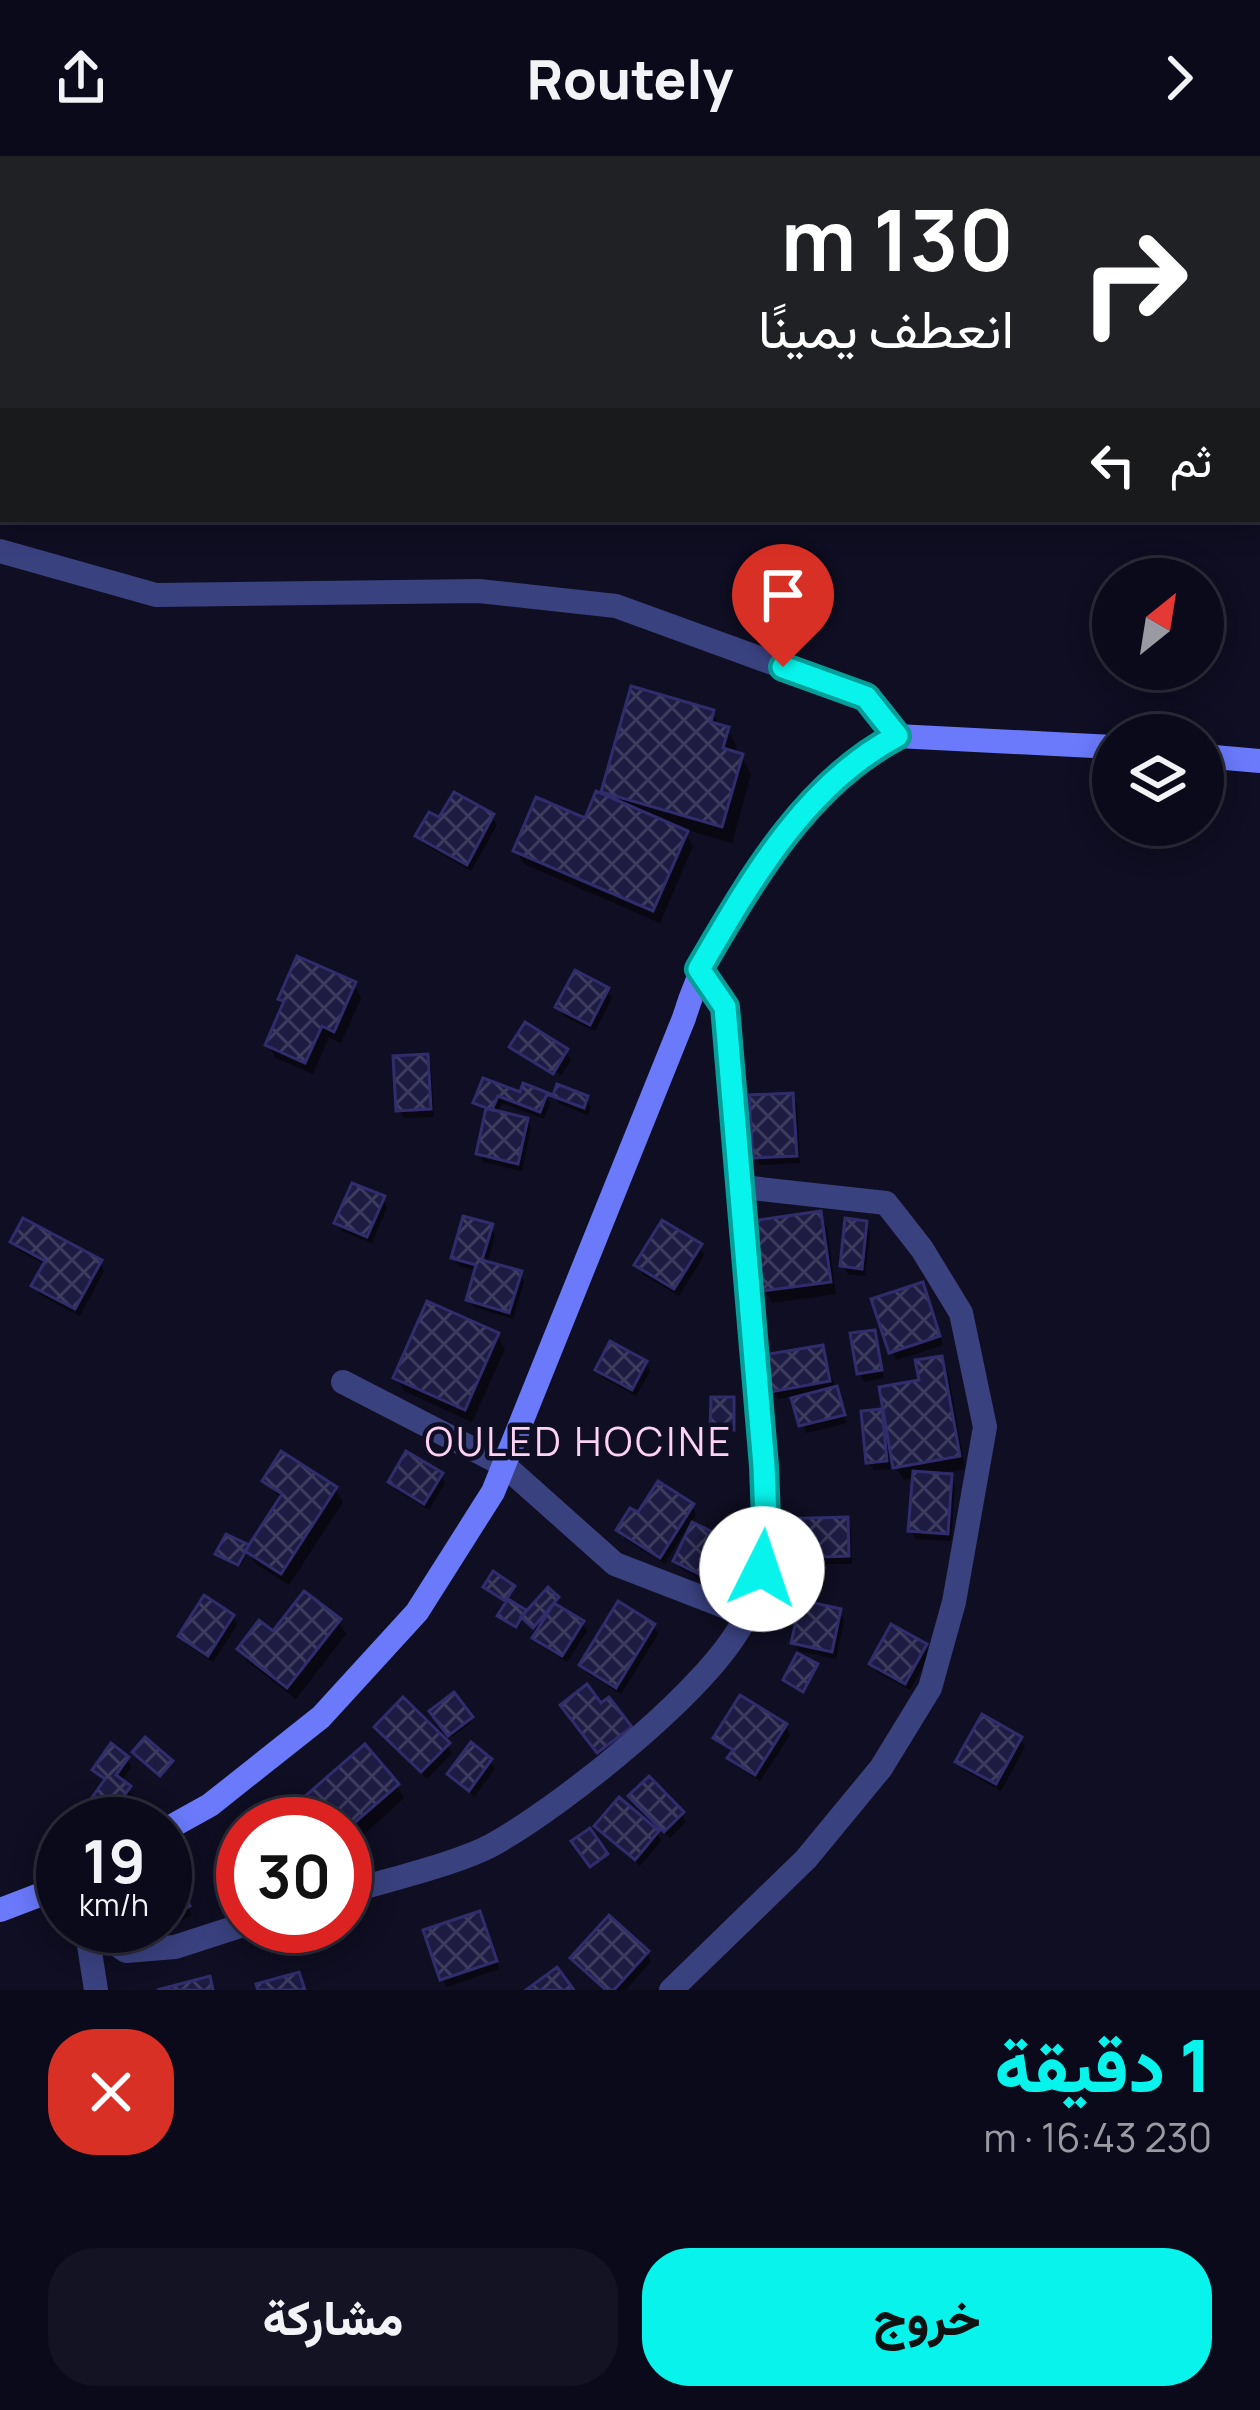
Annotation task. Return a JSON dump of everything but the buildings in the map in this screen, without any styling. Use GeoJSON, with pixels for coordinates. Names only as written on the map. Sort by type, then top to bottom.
{"type":"FeatureCollection","features":[{"type":"Feature","properties":{"kind":"main road"},"geometry":{"type":"LineString","coordinates":[[192,1815],[321,1717],[417,1612],[493,1492],[684,1018],[699,969],[769,851],[866,753],[897,736],[1092,746]]}},
{"type":"Feature","properties":{"kind":"main road"},"geometry":{"type":"LineString","coordinates":[[1224,758],[1260,761]]}},
{"type":"Feature","properties":{"kind":"main road"},"geometry":{"type":"LineString","coordinates":[[0,1910],[36,1902]]}},
{"type":"Feature","properties":{"kind":"street"},"geometry":{"type":"LineString","coordinates":[[0,551],[156,596],[479,591],[616,606],[866,697],[897,736]]}},
{"type":"Feature","properties":{"kind":"street"},"geometry":{"type":"LineString","coordinates":[[372,1884],[490,1846],[599,1770],[723,1657],[747,1615],[762,1569],[766,1520],[742,1187],[725,1007],[699,969]]}},
{"type":"Feature","properties":{"kind":"street"},"geometry":{"type":"LineString","coordinates":[[670,1990],[806,1859],[881,1768],[930,1688],[954,1602],[985,1427],[962,1313],[886,1203],[742,1187]]}},
{"type":"Feature","properties":{"kind":"street"},"geometry":{"type":"LineString","coordinates":[[343,1382],[504,1466],[615,1564],[747,1615]]}},
{"type":"Feature","properties":{"kind":"street"},"geometry":{"type":"LineString","coordinates":[[91,1953],[96,1990]]}},
{"type":"Feature","properties":{"kind":"district","name":"OULED HOCINE"},"geometry":{"type":"Point","coordinates":[579,1442]}},
{"type":"Feature","properties":{"kind":"route"},"geometry":{"type":"LineString","coordinates":[[762,1569],[764,1466],[725,1007],[699,969],[769,851],[866,753],[897,736],[866,697],[783,667]]}}]}
